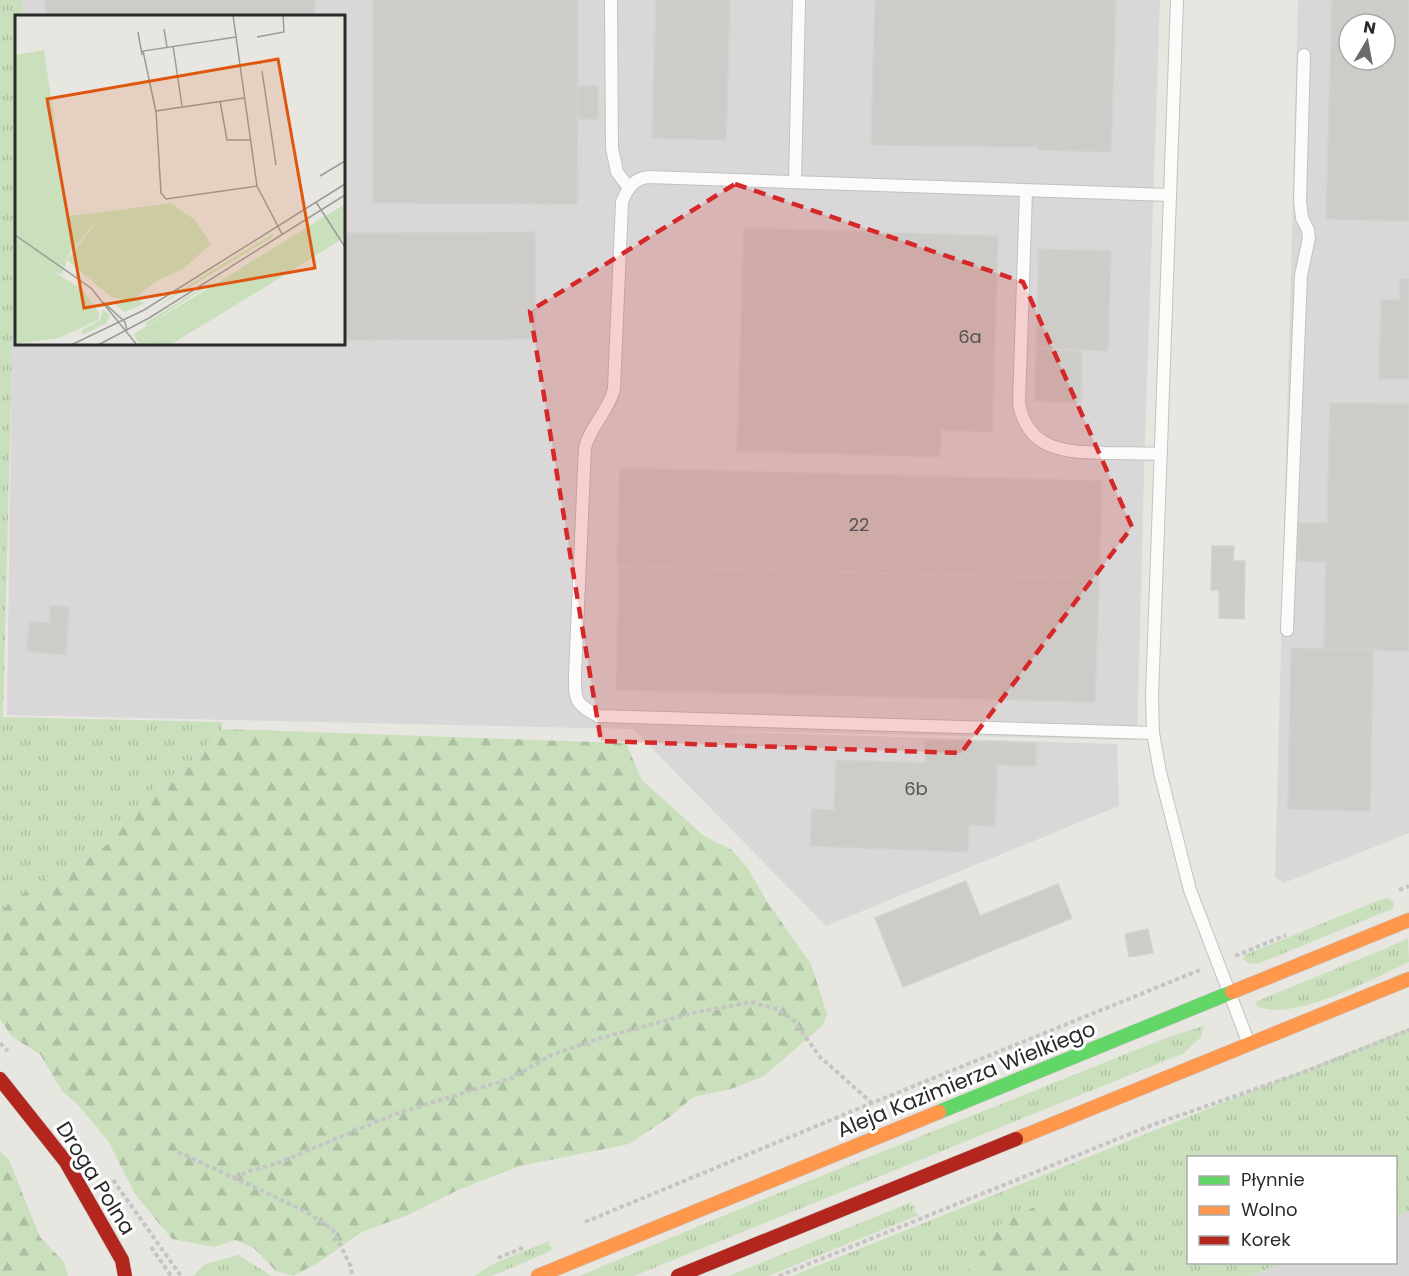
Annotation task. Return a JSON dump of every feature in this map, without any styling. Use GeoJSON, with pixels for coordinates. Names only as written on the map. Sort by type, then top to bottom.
{"type":"FeatureCollection","features":[{"type":"Feature","properties":{"kind":"main road","name":"Aleja Kazimierza Wielkiego"},"geometry":{"type":"LineString","coordinates":[[538,1276],[1409,920]]}},
{"type":"Feature","properties":{"kind":"main road"},"geometry":{"type":"LineString","coordinates":[[678,1276],[1409,979]]}},
{"type":"Feature","properties":{"kind":"main road","name":"Droga Polna"},"geometry":{"type":"LineString","coordinates":[[0,1079],[66,1162],[122,1260],[125,1276]]}},
{"type":"Feature","properties":{"kind":"lane"},"geometry":{"type":"LineString","coordinates":[[611,0],[612,148],[617,172],[629,188]]}},
{"type":"Feature","properties":{"kind":"lane"},"geometry":{"type":"LineString","coordinates":[[795,182],[799,0]]}},
{"type":"Feature","properties":{"kind":"lane"},"geometry":{"type":"LineString","coordinates":[[1177,0],[1152,686],[1153,733],[1160,772],[1190,890],[1250,1045]]}},
{"type":"Feature","properties":{"kind":"lane"},"geometry":{"type":"LineString","coordinates":[[1287,630],[1301,275],[1309,238],[1302,218],[1300,201],[1304,55]]}},
{"type":"Feature","properties":{"kind":"lane"},"geometry":{"type":"LineString","coordinates":[[1153,733],[598,716],[583,708],[575,699],[575,674],[585,448],[587,439],[611,402],[614,389],[622,202],[629,188],[643,177],[649,177],[1170,195]]}},
{"type":"Feature","properties":{"kind":"lane"},"geometry":{"type":"LineString","coordinates":[[1026,191],[1019,404],[1026,427],[1048,446],[1059,450],[1078,453],[1161,454]]}},
{"type":"Feature","properties":{"kind":"path"},"geometry":{"type":"LineString","coordinates":[[1391,893],[1409,886]]}},
{"type":"Feature","properties":{"kind":"path"},"geometry":{"type":"LineString","coordinates":[[575,1226],[872,1102],[1294,932]]}},
{"type":"Feature","properties":{"kind":"path"},"geometry":{"type":"LineString","coordinates":[[235,1178],[278,1163],[395,1114],[512,1078],[551,1055],[601,1038],[697,1012],[752,1002],[779,1010],[794,1020],[820,1057],[872,1102]]}},
{"type":"Feature","properties":{"kind":"path"},"geometry":{"type":"LineString","coordinates":[[779,1276],[1152,1125],[1307,1071],[1409,1030]]}},
{"type":"Feature","properties":{"kind":"path"},"geometry":{"type":"LineString","coordinates":[[178,1152],[310,1214],[333,1230],[351,1267],[352,1276]]}},
{"type":"Feature","properties":{"kind":"path"},"geometry":{"type":"LineString","coordinates":[[498,1258],[531,1244]]}},
{"type":"Feature","properties":{"kind":"highlighted area"},"geometry":{"type":"Polygon","coordinates":[[[735,184],[1023,282],[1132,527],[961,753],[601,741],[530,311],[735,184]]]}},
{"type":"Feature","properties":{"kind":"shaded area"},"geometry":{"type":"Polygon","coordinates":[[[23,0],[1160,0],[1137,740],[647,729],[1117,744],[1119,806],[826,926],[633,729],[7,715],[15,230],[15,345],[345,345],[345,15],[22,15],[23,0]]]}},
{"type":"Feature","properties":{"kind":"shaded area"},"geometry":{"type":"Polygon","coordinates":[[[1298,0],[1409,0],[1409,833],[1284,883],[1275,877],[1298,0]]]}},
{"type":"Feature","properties":{"kind":"shaded area"},"geometry":{"type":"Polygon","coordinates":[[[1409,1211],[1409,1276],[1249,1276],[1279,1264],[1397,1264],[1397,1216],[1409,1211]]]}},
{"type":"Feature","properties":{"kind":"green space"},"geometry":{"type":"Polygon","coordinates":[[[0,0],[23,0],[22,15],[15,15],[15,233],[3,717],[222,722],[222,729],[188,765],[154,788],[124,821],[109,843],[80,863],[41,880],[0,911],[0,0]]]}},
{"type":"Feature","properties":{"kind":"green space"},"geometry":{"type":"Polygon","coordinates":[[[222,729],[626,743],[642,780],[704,836],[732,850],[749,870],[766,900],[811,964],[827,1014],[823,1025],[764,1076],[731,1089],[693,1097],[671,1116],[629,1144],[520,1166],[458,1190],[408,1215],[362,1232],[318,1263],[293,1276],[276,1271],[254,1248],[235,1240],[214,1247],[172,1239],[135,1194],[108,1141],[78,1105],[62,1091],[40,1054],[12,1037],[0,1019],[0,911],[41,880],[80,863],[109,843],[124,821],[154,788],[188,765],[222,729]]]}},
{"type":"Feature","properties":{"kind":"green space"},"geometry":{"type":"Polygon","coordinates":[[[1388,898],[1393,901],[1394,908],[1260,963],[1250,964],[1243,959],[1245,955],[1388,898]]]}},
{"type":"Feature","properties":{"kind":"green space"},"geometry":{"type":"Polygon","coordinates":[[[1408,939],[1409,962],[1332,997],[1289,1009],[1271,1010],[1256,1005],[1257,1001],[1408,939]]]}},
{"type":"Feature","properties":{"kind":"green space"},"geometry":{"type":"Polygon","coordinates":[[[1204,1026],[1201,1037],[1184,1053],[634,1276],[579,1276],[759,1201],[1168,1037],[1204,1026]]]}},
{"type":"Feature","properties":{"kind":"green space"},"geometry":{"type":"Polygon","coordinates":[[[1409,1028],[1409,1211],[1397,1216],[1397,1156],[1187,1156],[1187,1264],[1279,1264],[1249,1276],[1148,1276],[1116,1199],[1003,1222],[963,1276],[792,1276],[1409,1028]]]}},
{"type":"Feature","properties":{"kind":"green space"},"geometry":{"type":"Polygon","coordinates":[[[0,1151],[9,1160],[40,1237],[64,1262],[68,1276],[0,1276],[0,1151]]]}},
{"type":"Feature","properties":{"kind":"green space"},"geometry":{"type":"Polygon","coordinates":[[[1057,1196],[1116,1199],[1148,1276],[963,1276],[1003,1222],[1057,1196]]]}},
{"type":"Feature","properties":{"kind":"green space"},"geometry":{"type":"Polygon","coordinates":[[[912,1202],[910,1205],[916,1206],[914,1211],[919,1215],[768,1276],[728,1276],[912,1202]]]}},
{"type":"Feature","properties":{"kind":"green space"},"geometry":{"type":"Polygon","coordinates":[[[549,1241],[551,1251],[492,1276],[474,1276],[493,1264],[549,1241]]]}},
{"type":"Feature","properties":{"kind":"green space"},"geometry":{"type":"Polygon","coordinates":[[[238,1255],[272,1276],[193,1276],[205,1264],[238,1255]]]}},
{"type":"Feature","properties":{"kind":"building"},"geometry":{"type":"Polygon","coordinates":[[[45,0],[315,0],[315,15],[45,15],[45,0]]]}},
{"type":"Feature","properties":{"kind":"building"},"geometry":{"type":"Polygon","coordinates":[[[373,0],[578,0],[577,204],[373,203],[373,0]]]}},
{"type":"Feature","properties":{"kind":"building"},"geometry":{"type":"Polygon","coordinates":[[[656,0],[730,0],[726,140],[652,138],[656,0]]]}},
{"type":"Feature","properties":{"kind":"building"},"geometry":{"type":"Polygon","coordinates":[[[875,0],[1116,0],[1111,152],[1038,150],[1038,147],[871,145],[875,0]]]}},
{"type":"Feature","properties":{"kind":"building"},"geometry":{"type":"Polygon","coordinates":[[[1332,0],[1409,0],[1409,221],[1326,219],[1332,0]]]}},
{"type":"Feature","properties":{"kind":"building"},"geometry":{"type":"Polygon","coordinates":[[[578,86],[598,86],[598,119],[578,119],[578,86]]]}},
{"type":"Feature","properties":{"kind":"building"},"geometry":{"type":"Polygon","coordinates":[[[744,228],[998,236],[992,432],[941,430],[940,457],[737,451],[744,228]]]}},
{"type":"Feature","properties":{"kind":"building"},"geometry":{"type":"Polygon","coordinates":[[[535,232],[536,339],[345,340],[345,233],[535,232]]]}},
{"type":"Feature","properties":{"kind":"building"},"geometry":{"type":"Polygon","coordinates":[[[1039,249],[1111,251],[1108,351],[1036,348],[1039,249]]]}},
{"type":"Feature","properties":{"kind":"building"},"geometry":{"type":"Polygon","coordinates":[[[1400,279],[1409,279],[1409,379],[1379,379],[1381,300],[1400,300],[1400,279]]]}},
{"type":"Feature","properties":{"kind":"building"},"geometry":{"type":"Polygon","coordinates":[[[1036,349],[1082,351],[1081,403],[1035,401],[1036,349]]]}},
{"type":"Feature","properties":{"kind":"building"},"geometry":{"type":"Polygon","coordinates":[[[1330,403],[1409,404],[1409,651],[1324,649],[1326,562],[1297,561],[1299,523],[1327,523],[1330,403]]]}},
{"type":"Feature","properties":{"kind":"building"},"geometry":{"type":"Polygon","coordinates":[[[620,468],[1102,481],[1099,579],[617,566],[620,468]]]}},
{"type":"Feature","properties":{"kind":"building"},"geometry":{"type":"Polygon","coordinates":[[[1212,546],[1234,546],[1233,561],[1245,561],[1244,619],[1219,618],[1219,590],[1211,590],[1212,546]]]}},
{"type":"Feature","properties":{"kind":"building"},"geometry":{"type":"Polygon","coordinates":[[[619,566],[1099,579],[1095,702],[616,690],[619,566]]]}},
{"type":"Feature","properties":{"kind":"building"},"geometry":{"type":"Polygon","coordinates":[[[50,606],[69,607],[66,655],[27,651],[29,622],[50,623],[50,606]]]}},
{"type":"Feature","properties":{"kind":"building"},"geometry":{"type":"Polygon","coordinates":[[[1291,648],[1373,650],[1370,811],[1288,809],[1291,648]]]}},
{"type":"Feature","properties":{"kind":"building"},"geometry":{"type":"Polygon","coordinates":[[[925,740],[1036,743],[1036,766],[997,765],[995,826],[969,825],[968,852],[810,846],[812,809],[834,810],[836,760],[925,763],[925,740]]]}},
{"type":"Feature","properties":{"kind":"building"},"geometry":{"type":"Polygon","coordinates":[[[966,881],[980,916],[1058,884],[1072,918],[903,987],[875,918],[966,881]]]}},
{"type":"Feature","properties":{"kind":"building"},"geometry":{"type":"Polygon","coordinates":[[[1148,929],[1153,953],[1129,957],[1125,934],[1148,929]]]}},
{"type":"Feature","properties":{"kind":"traffic: fast"},"geometry":{"type":"LineString","coordinates":[[939,1112],[1232,992]]}},
{"type":"Feature","properties":{"kind":"traffic: slow"},"geometry":{"type":"LineString","coordinates":[[1232,992],[1409,920]]}},
{"type":"Feature","properties":{"kind":"traffic: slow"},"geometry":{"type":"LineString","coordinates":[[1016,1139],[1409,979]]}},
{"type":"Feature","properties":{"kind":"traffic: slow"},"geometry":{"type":"LineString","coordinates":[[538,1276],[939,1112]]}},
{"type":"Feature","properties":{"kind":"traffic: jam"},"geometry":{"type":"LineString","coordinates":[[0,1079],[66,1162],[122,1260],[125,1276]]}},
{"type":"Feature","properties":{"kind":"traffic: jam"},"geometry":{"type":"LineString","coordinates":[[678,1276],[1016,1139]]}}]}
